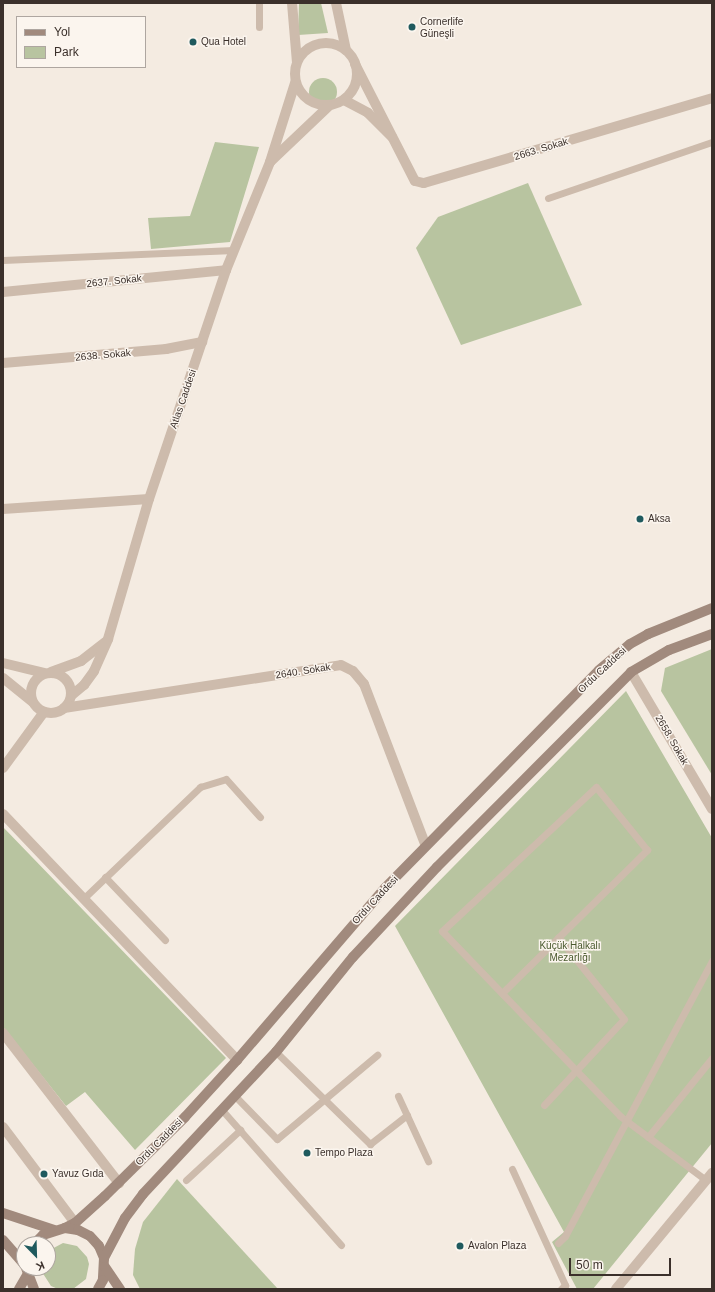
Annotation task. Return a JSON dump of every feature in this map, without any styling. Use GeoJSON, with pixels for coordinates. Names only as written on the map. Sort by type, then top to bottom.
{"type":"FeatureCollection","features":[{"type":"Feature","properties":{"kind":"main road","name":"Ordu Caddesi"},"geometry":{"type":"LineString","coordinates":[[65,1228],[75,1223],[119,1182],[237,1060],[344,933],[426,846],[613,658],[648,634],[712,608]]}},
{"type":"Feature","properties":{"kind":"main road","name":"Ordu Caddesi"},"geometry":{"type":"LineString","coordinates":[[98,1289],[105,1262],[125,1218],[140,1197],[276,1052],[353,957],[388,919],[630,672],[669,650],[712,634]]}},
{"type":"Feature","properties":{"kind":"main road"},"geometry":{"type":"LineString","coordinates":[[3,1213],[54,1230]]}},
{"type":"Feature","properties":{"kind":"main road"},"geometry":{"type":"LineString","coordinates":[[42,1236],[54,1230],[65,1228],[78,1230],[90,1236],[99,1246],[105,1262],[120,1289]]}},
{"type":"Feature","properties":{"kind":"main road"},"geometry":{"type":"LineString","coordinates":[[3,1240],[16,1255]]}},
{"type":"Feature","properties":{"kind":"main road"},"geometry":{"type":"LineString","coordinates":[[19,1289],[25,1276]]}},
{"type":"Feature","properties":{"kind":"main road"},"geometry":{"type":"LineString","coordinates":[[29,1276],[34,1289]]}},
{"type":"Feature","properties":{"kind":"street"},"geometry":{"type":"LineString","coordinates":[[292,3],[297,62],[295,83],[299,91],[312,103],[330,106],[344,100],[356,84],[356,64]]}},
{"type":"Feature","properties":{"kind":"street"},"geometry":{"type":"LineString","coordinates":[[336,3],[346,50],[356,64],[394,140]]}},
{"type":"Feature","properties":{"kind":"street"},"geometry":{"type":"LineString","coordinates":[[297,62],[302,54],[318,44],[333,44],[346,50]]}},
{"type":"Feature","properties":{"kind":"street","name":"Atlas Caddesi"},"geometry":{"type":"LineString","coordinates":[[72,695],[84,685],[94,672],[108,639],[148,500],[226,270],[270,162],[295,83]]}},
{"type":"Feature","properties":{"kind":"street","name":"2663. Sokak"},"geometry":{"type":"LineString","coordinates":[[394,140],[415,181],[424,183],[712,98]]}},
{"type":"Feature","properties":{"kind":"street"},"geometry":{"type":"LineString","coordinates":[[344,100],[368,113],[394,140]]}},
{"type":"Feature","properties":{"kind":"street","name":"Atlas Caddesi"},"geometry":{"type":"LineString","coordinates":[[270,162],[330,106]]}},
{"type":"Feature","properties":{"kind":"street","name":"2637. Sokak"},"geometry":{"type":"LineString","coordinates":[[3,292],[226,270]]}},
{"type":"Feature","properties":{"kind":"street","name":"2638. Sokak"},"geometry":{"type":"LineString","coordinates":[[3,363],[166,349],[202,342]]}},
{"type":"Feature","properties":{"kind":"street"},"geometry":{"type":"LineString","coordinates":[[3,508],[148,500]]}},
{"type":"Feature","properties":{"kind":"street"},"geometry":{"type":"LineString","coordinates":[[33,702],[31,689],[38,677],[80,661],[108,639]]}},
{"type":"Feature","properties":{"kind":"street"},"geometry":{"type":"LineString","coordinates":[[3,663],[64,676],[69,681],[72,695],[64,708],[55,713],[44,712],[3,678]]}},
{"type":"Feature","properties":{"kind":"street","name":"2640. Sokak"},"geometry":{"type":"LineString","coordinates":[[64,708],[341,666],[353,672],[364,684],[426,846]]}},
{"type":"Feature","properties":{"kind":"street","name":"2658. Sokak"},"geometry":{"type":"LineString","coordinates":[[630,672],[712,810]]}},
{"type":"Feature","properties":{"kind":"street"},"geometry":{"type":"LineString","coordinates":[[3,768],[44,712]]}},
{"type":"Feature","properties":{"kind":"street"},"geometry":{"type":"LineString","coordinates":[[3,814],[237,1060]]}},
{"type":"Feature","properties":{"kind":"street"},"geometry":{"type":"LineString","coordinates":[[3,1033],[119,1182]]}},
{"type":"Feature","properties":{"kind":"street"},"geometry":{"type":"LineString","coordinates":[[3,1127],[75,1223]]}},
{"type":"Feature","properties":{"kind":"street"},"geometry":{"type":"LineString","coordinates":[[616,1289],[709,1177]]}},
{"type":"Feature","properties":{"kind":"lane"},"geometry":{"type":"LineString","coordinates":[[259,3],[259,27]]}},
{"type":"Feature","properties":{"kind":"lane"},"geometry":{"type":"LineString","coordinates":[[548,198],[712,142]]}},
{"type":"Feature","properties":{"kind":"lane"},"geometry":{"type":"LineString","coordinates":[[3,260],[234,250]]}},
{"type":"Feature","properties":{"kind":"lane"},"geometry":{"type":"LineString","coordinates":[[84,898],[200,787],[226,779],[260,817]]}},
{"type":"Feature","properties":{"kind":"lane"},"geometry":{"type":"LineString","coordinates":[[502,993],[647,850],[596,787],[442,931],[578,1072],[625,1120],[709,1177]]}},
{"type":"Feature","properties":{"kind":"lane"},"geometry":{"type":"LineString","coordinates":[[106,878],[165,940]]}},
{"type":"Feature","properties":{"kind":"lane"},"geometry":{"type":"LineString","coordinates":[[544,1105],[578,1072],[624,1020],[558,937]]}},
{"type":"Feature","properties":{"kind":"lane"},"geometry":{"type":"LineString","coordinates":[[558,1243],[565,1236],[625,1120],[712,961]]}},
{"type":"Feature","properties":{"kind":"lane"},"geometry":{"type":"LineString","coordinates":[[276,1052],[370,1144],[407,1115]]}},
{"type":"Feature","properties":{"kind":"lane"},"geometry":{"type":"LineString","coordinates":[[235,1096],[277,1138],[377,1056]]}},
{"type":"Feature","properties":{"kind":"lane"},"geometry":{"type":"LineString","coordinates":[[648,1137],[712,1058]]}},
{"type":"Feature","properties":{"kind":"lane"},"geometry":{"type":"LineString","coordinates":[[398,1096],[428,1160]]}},
{"type":"Feature","properties":{"kind":"lane"},"geometry":{"type":"LineString","coordinates":[[222,1110],[341,1245]]}},
{"type":"Feature","properties":{"kind":"lane"},"geometry":{"type":"LineString","coordinates":[[186,1180],[240,1130]]}},
{"type":"Feature","properties":{"kind":"lane"},"geometry":{"type":"LineString","coordinates":[[512,1169],[565,1285],[562,1289]]}},
{"type":"Feature","properties":{"kind":"green space"},"geometry":{"type":"Polygon","coordinates":[[[299,3],[321,3],[328,33],[298,35],[299,3]]]}},
{"type":"Feature","properties":{"kind":"green space"},"geometry":{"type":"Polygon","coordinates":[[[323,78],[333,82],[337,92],[333,102],[323,106],[313,102],[309,92],[313,82],[323,78]]]}},
{"type":"Feature","properties":{"kind":"green space"},"geometry":{"type":"Polygon","coordinates":[[[215,142],[259,147],[230,242],[151,249],[148,218],[190,216],[215,142]]]}},
{"type":"Feature","properties":{"kind":"green space"},"geometry":{"type":"Polygon","coordinates":[[[528,183],[582,305],[461,345],[416,248],[438,217],[528,183]]]}},
{"type":"Feature","properties":{"kind":"green space"},"geometry":{"type":"Polygon","coordinates":[[[712,649],[712,775],[661,691],[665,668],[712,649]]]}},
{"type":"Feature","properties":{"kind":"green space","name":"Küçük Halkalı Mezarlığı"},"geometry":{"type":"Polygon","coordinates":[[[626,691],[712,838],[712,1143],[593,1289],[577,1289],[552,1242],[564,1232],[395,926],[626,691]]]}},
{"type":"Feature","properties":{"kind":"green space"},"geometry":{"type":"Polygon","coordinates":[[[3,827],[226,1058],[135,1150],[85,1092],[66,1106],[3,1027],[3,827]]]}},
{"type":"Feature","properties":{"kind":"green space"},"geometry":{"type":"Polygon","coordinates":[[[177,1179],[278,1289],[140,1289],[133,1275],[135,1249],[143,1222],[177,1179]]]}},
{"type":"Feature","properties":{"kind":"green space"},"geometry":{"type":"Polygon","coordinates":[[[63,1243],[77,1246],[87,1257],[89,1264],[86,1279],[73,1289],[58,1289],[51,1286],[45,1276],[56,1276],[56,1247],[63,1243]]]}},
{"type":"Feature","properties":{"kind":"place","name":"Cornerlife Güneşli"},"geometry":{"type":"Point","coordinates":[412,27]}},
{"type":"Feature","properties":{"kind":"place","name":"Qua Hotel"},"geometry":{"type":"Point","coordinates":[193,42]}},
{"type":"Feature","properties":{"kind":"place","name":"Aksa"},"geometry":{"type":"Point","coordinates":[640,519]}},
{"type":"Feature","properties":{"kind":"place","name":"Tempo Plaza"},"geometry":{"type":"Point","coordinates":[307,1153]}},
{"type":"Feature","properties":{"kind":"place","name":"Yavuz Gıda"},"geometry":{"type":"Point","coordinates":[44,1174]}},
{"type":"Feature","properties":{"kind":"place","name":"Avalon Plaza"},"geometry":{"type":"Point","coordinates":[460,1246]}}]}
